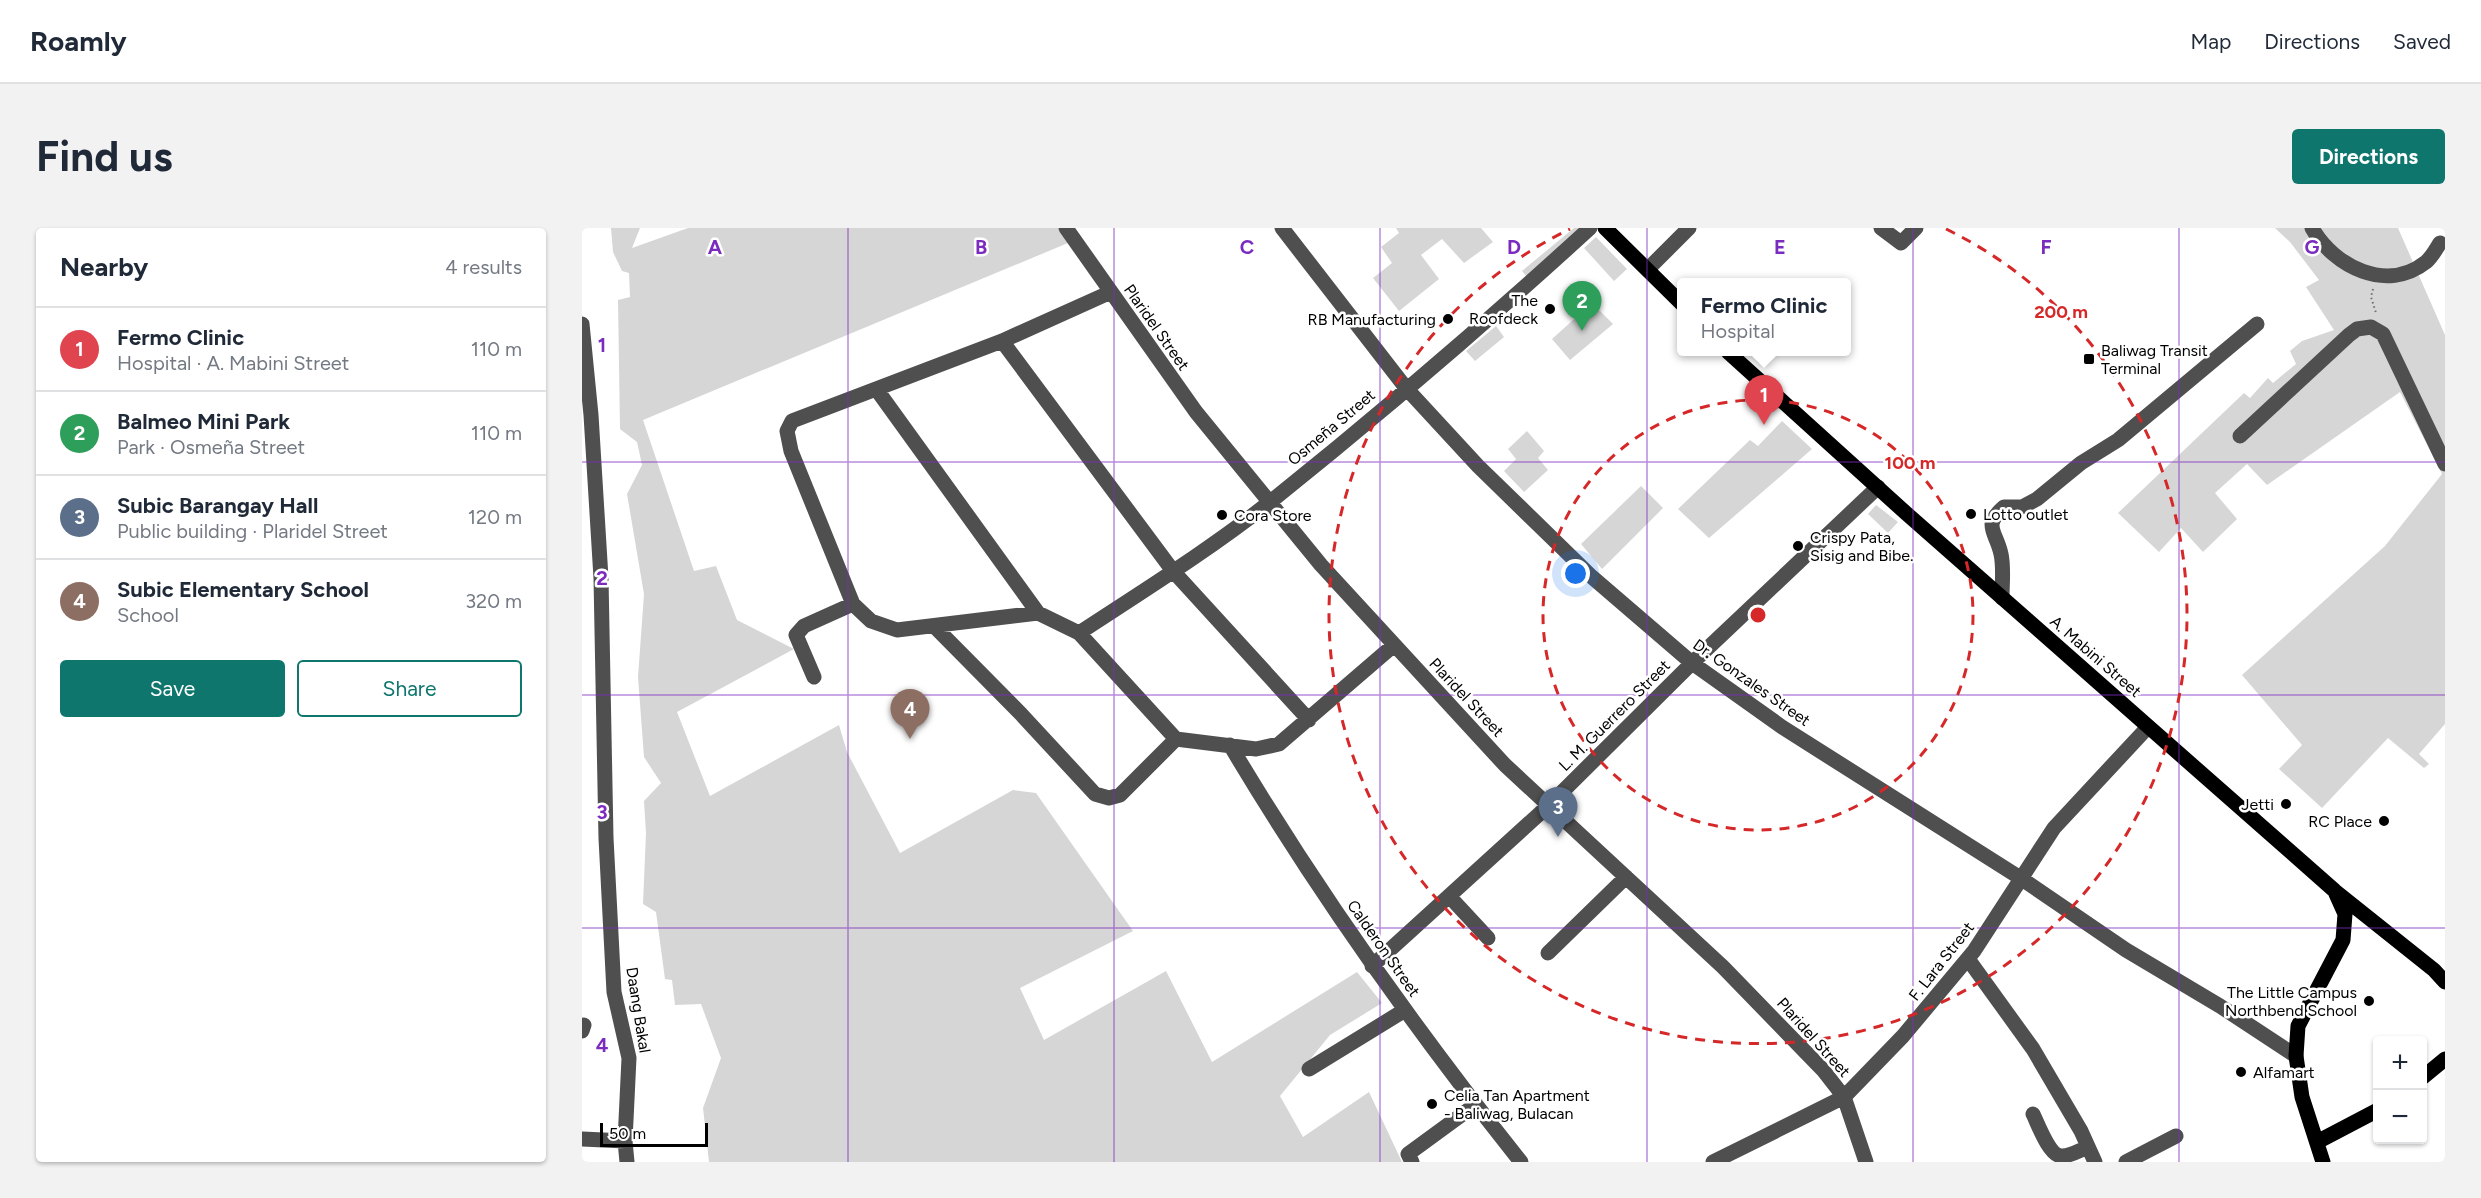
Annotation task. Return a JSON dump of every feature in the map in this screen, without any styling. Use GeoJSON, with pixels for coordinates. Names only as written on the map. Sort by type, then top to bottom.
{"type":"FeatureCollection","features":[{"type":"Feature","properties":{"kind":"main road"},"geometry":{"type":"LineString","coordinates":[[1605,228],[1677,299]]}},
{"type":"Feature","properties":{"kind":"main road","name":"A. Mabini Street"},"geometry":{"type":"LineString","coordinates":[[1734,356],[2148,727],[2335,891],[2426,963],[2445,982]]}},
{"type":"Feature","properties":{"kind":"main road"},"geometry":{"type":"LineString","coordinates":[[2323,1162],[2302,1097],[2296,1056],[2298,1026],[2343,940],[2345,914],[2335,891]]}},
{"type":"Feature","properties":{"kind":"main road"},"geometry":{"type":"LineString","coordinates":[[2427,1074],[2445,1059]]}},
{"type":"Feature","properties":{"kind":"main road"},"geometry":{"type":"LineString","coordinates":[[2317,1142],[2373,1113]]}},
{"type":"Feature","properties":{"kind":"street","name":"Plaridel Street"},"geometry":{"type":"LineString","coordinates":[[1066,228],[1196,412],[1269,503],[1395,645],[1505,765],[1723,967],[1781,1024],[1823,1070],[1844,1097],[1866,1162]]}},
{"type":"Feature","properties":{"kind":"street","name":"Dr. Gonzales Street"},"geometry":{"type":"LineString","coordinates":[[1282,228],[1406,388],[1478,466],[1592,577],[1692,663],[1782,727],[2022,879],[2126,950],[2220,1006],[2296,1056]]}},
{"type":"Feature","properties":{"kind":"street","name":"Osmeña Street"},"geometry":{"type":"LineString","coordinates":[[1079,633],[1173,571],[1269,503],[1498,311],[1590,228]]}},
{"type":"Feature","properties":{"kind":"street"},"geometry":{"type":"LineString","coordinates":[[1648,269],[1689,228]]}},
{"type":"Feature","properties":{"kind":"street"},"geometry":{"type":"LineString","coordinates":[[1881,228],[1900,243],[1916,228]]}},
{"type":"Feature","properties":{"kind":"street"},"geometry":{"type":"LineString","coordinates":[[2312,228],[2325,246],[2344,261],[2366,274],[2377,277],[2408,271],[2427,261],[2440,243]]}},
{"type":"Feature","properties":{"kind":"street"},"geometry":{"type":"LineString","coordinates":[[1038,613],[897,630],[871,621],[853,604],[791,451],[787,431],[792,421],[1002,341],[1111,292]]}},
{"type":"Feature","properties":{"kind":"street","name":"Daang Bakal"},"geometry":{"type":"LineString","coordinates":[[582,324],[591,415],[601,578],[606,838],[614,992],[629,1058],[625,1141],[627,1162]]}},
{"type":"Feature","properties":{"kind":"street"},"geometry":{"type":"LineString","coordinates":[[2002,598],[2002,554],[1991,527],[1994,516],[2004,507],[2022,507],[2037,499],[2080,463],[2118,440],[2257,324]]}},
{"type":"Feature","properties":{"kind":"street"},"geometry":{"type":"LineString","coordinates":[[2240,436],[2357,329],[2371,327],[2383,334],[2445,464]]}},
{"type":"Feature","properties":{"kind":"street"},"geometry":{"type":"LineString","coordinates":[[1002,341],[1173,571],[1309,720]]}},
{"type":"Feature","properties":{"kind":"street"},"geometry":{"type":"LineString","coordinates":[[877,390],[1038,613],[1079,633],[1176,739],[1256,749],[1279,744],[1395,645]]}},
{"type":"Feature","properties":{"kind":"street","name":"L. M. Guerrero Street"},"geometry":{"type":"LineString","coordinates":[[1372,966],[1548,806],[1692,663],[1878,487]]}},
{"type":"Feature","properties":{"kind":"street"},"geometry":{"type":"LineString","coordinates":[[814,677],[796,635],[804,626],[853,604]]}},
{"type":"Feature","properties":{"kind":"street"},"geometry":{"type":"LineString","coordinates":[[936,627],[1095,794],[1109,798],[1120,795],[1176,739]]}},
{"type":"Feature","properties":{"kind":"street","name":"F. Lara Street"},"geometry":{"type":"LineString","coordinates":[[1713,1162],[1844,1097],[1903,1036],[1968,959],[2054,828],[2148,727]]}},
{"type":"Feature","properties":{"kind":"street","name":"Calderon Street"},"geometry":{"type":"LineString","coordinates":[[1230,745],[1276,822],[1372,966],[1475,1105],[1521,1162]]}},
{"type":"Feature","properties":{"kind":"street"},"geometry":{"type":"LineString","coordinates":[[1548,953],[1626,877]]}},
{"type":"Feature","properties":{"kind":"street"},"geometry":{"type":"LineString","coordinates":[[1449,896],[1488,938]]}},
{"type":"Feature","properties":{"kind":"street"},"geometry":{"type":"LineString","coordinates":[[1968,959],[2033,1049],[2081,1131],[2095,1162]]}},
{"type":"Feature","properties":{"kind":"street"},"geometry":{"type":"LineString","coordinates":[[1309,1069],[1405,1010]]}},
{"type":"Feature","properties":{"kind":"street"},"geometry":{"type":"LineString","coordinates":[[1412,1162],[1408,1154],[1475,1105]]}},
{"type":"Feature","properties":{"kind":"street"},"geometry":{"type":"LineString","coordinates":[[2033,1114],[2051,1150],[2056,1155],[2063,1156],[2088,1147]]}},
{"type":"Feature","properties":{"kind":"street"},"geometry":{"type":"LineString","coordinates":[[2126,1162],[2176,1136]]}},
{"type":"Feature","properties":{"kind":"street"},"geometry":{"type":"LineString","coordinates":[[582,1139],[625,1141]]}},
{"type":"Feature","properties":{"kind":"path"},"geometry":{"type":"LineString","coordinates":[[2377,277],[2371,297],[2379,330]]}},
{"type":"Feature","properties":{"kind":"shaded area"},"geometry":{"type":"Polygon","coordinates":[[[611,228],[640,228],[632,248],[688,228],[1058,228],[1068,243],[643,420],[694,571],[716,566],[737,620],[794,649],[677,712],[710,796],[839,725],[847,752],[900,853],[1013,790],[1036,793],[1133,931],[1020,988],[1044,1040],[1166,971],[1212,1062],[1357,972],[1382,1003],[1330,1035],[1280,1096],[1303,1137],[1369,1092],[1402,1162],[709,1162],[703,1108],[721,1058],[701,1004],[675,1005],[672,980],[665,979],[656,912],[643,904],[646,833],[644,801],[661,783],[644,757],[638,677],[644,594],[627,494],[642,465],[637,442],[620,429],[618,300],[630,297],[629,273],[622,271],[613,252],[611,228]]]}},
{"type":"Feature","properties":{"kind":"shaded area"},"geometry":{"type":"Polygon","coordinates":[[[1396,228],[1481,228],[1493,242],[1464,263],[1442,239],[1421,255],[1439,279],[1399,311],[1373,278],[1392,263],[1381,247],[1399,233],[1396,228]]]}},
{"type":"Feature","properties":{"kind":"shaded area"},"geometry":{"type":"Polygon","coordinates":[[[1574,228],[1580,228],[1527,277],[1522,271],[1574,228]]]}},
{"type":"Feature","properties":{"kind":"shaded area"},"geometry":{"type":"Polygon","coordinates":[[[2275,228],[2398,228],[2445,335],[2445,724],[2419,754],[2429,764],[2424,768],[2388,738],[2322,808],[2279,769],[2302,745],[2242,675],[2385,546],[2442,474],[2400,392],[2267,485],[2247,464],[2215,493],[2237,519],[2203,552],[2181,528],[2159,552],[2118,513],[2244,393],[2250,398],[2268,378],[2273,383],[2296,364],[2290,351],[2302,341],[2334,330],[2306,287],[2319,280],[2290,242],[2275,228]]]}},
{"type":"Feature","properties":{"kind":"shaded area"},"geometry":{"type":"Polygon","coordinates":[[[1596,237],[1627,269],[1614,281],[1584,248],[1596,237]]]}},
{"type":"Feature","properties":{"kind":"shaded area"},"geometry":{"type":"Polygon","coordinates":[[[1592,303],[1613,324],[1570,360],[1552,339],[1592,303]]]}},
{"type":"Feature","properties":{"kind":"shaded area"},"geometry":{"type":"Polygon","coordinates":[[[1496,326],[1504,337],[1475,361],[1466,351],[1496,326]]]}},
{"type":"Feature","properties":{"kind":"shaded area"},"geometry":{"type":"Polygon","coordinates":[[[1782,421],[1812,449],[1709,538],[1678,509],[1750,440],[1758,446],[1782,421]]]}},
{"type":"Feature","properties":{"kind":"shaded area"},"geometry":{"type":"Polygon","coordinates":[[[1527,431],[1544,451],[1538,458],[1548,470],[1524,492],[1504,471],[1516,459],[1508,449],[1527,431]]]}},
{"type":"Feature","properties":{"kind":"shaded area"},"geometry":{"type":"Polygon","coordinates":[[[1641,486],[1663,508],[1602,569],[1581,544],[1641,486]]]}},
{"type":"Feature","properties":{"kind":"shaded area"},"geometry":{"type":"Polygon","coordinates":[[[1876,505],[1898,522],[1888,533],[1868,514],[1876,505]]]}},
{"type":"Feature","properties":{"kind":"place","name":"The Roofdeck"},"geometry":{"type":"Point","coordinates":[1550,309]}},
{"type":"Feature","properties":{"kind":"place","name":"RB Manufacturing"},"geometry":{"type":"Point","coordinates":[1448,319]}},
{"type":"Feature","properties":{"kind":"place","name":"Balmeo Mini Park"},"geometry":{"type":"Point","coordinates":[1582,331]}},
{"type":"Feature","properties":{"kind":"place","name":"Baliwag Transit Terminal"},"geometry":{"type":"Point","coordinates":[2089,359]}},
{"type":"Feature","properties":{"kind":"place","name":"Fermo Clinic"},"geometry":{"type":"Point","coordinates":[1764,425]}},
{"type":"Feature","properties":{"kind":"place","name":"Lotto outlet"},"geometry":{"type":"Point","coordinates":[1971,514]}},
{"type":"Feature","properties":{"kind":"place","name":"Cora Store"},"geometry":{"type":"Point","coordinates":[1222,515]}},
{"type":"Feature","properties":{"kind":"place","name":"Crispy Pata, Sisig and Bibe."},"geometry":{"type":"Point","coordinates":[1798,546]}},
{"type":"Feature","properties":{"kind":"place","name":"Subic Elementary School"},"geometry":{"type":"Point","coordinates":[910,739]}},
{"type":"Feature","properties":{"kind":"place","name":"Jetti"},"geometry":{"type":"Point","coordinates":[2286,804]}},
{"type":"Feature","properties":{"kind":"place","name":"RC Place"},"geometry":{"type":"Point","coordinates":[2384,821]}},
{"type":"Feature","properties":{"kind":"place","name":"Subic Barangay Hall"},"geometry":{"type":"Point","coordinates":[1558,837]}},
{"type":"Feature","properties":{"kind":"place","name":"The Little Campus Northbend School"},"geometry":{"type":"Point","coordinates":[2369,1001]}},
{"type":"Feature","properties":{"kind":"place","name":"Alfamart"},"geometry":{"type":"Point","coordinates":[2241,1072]}},
{"type":"Feature","properties":{"kind":"place","name":"Celia Tan Apartment - Baliwag, Bulacan"},"geometry":{"type":"Point","coordinates":[1432,1104]}}]}
